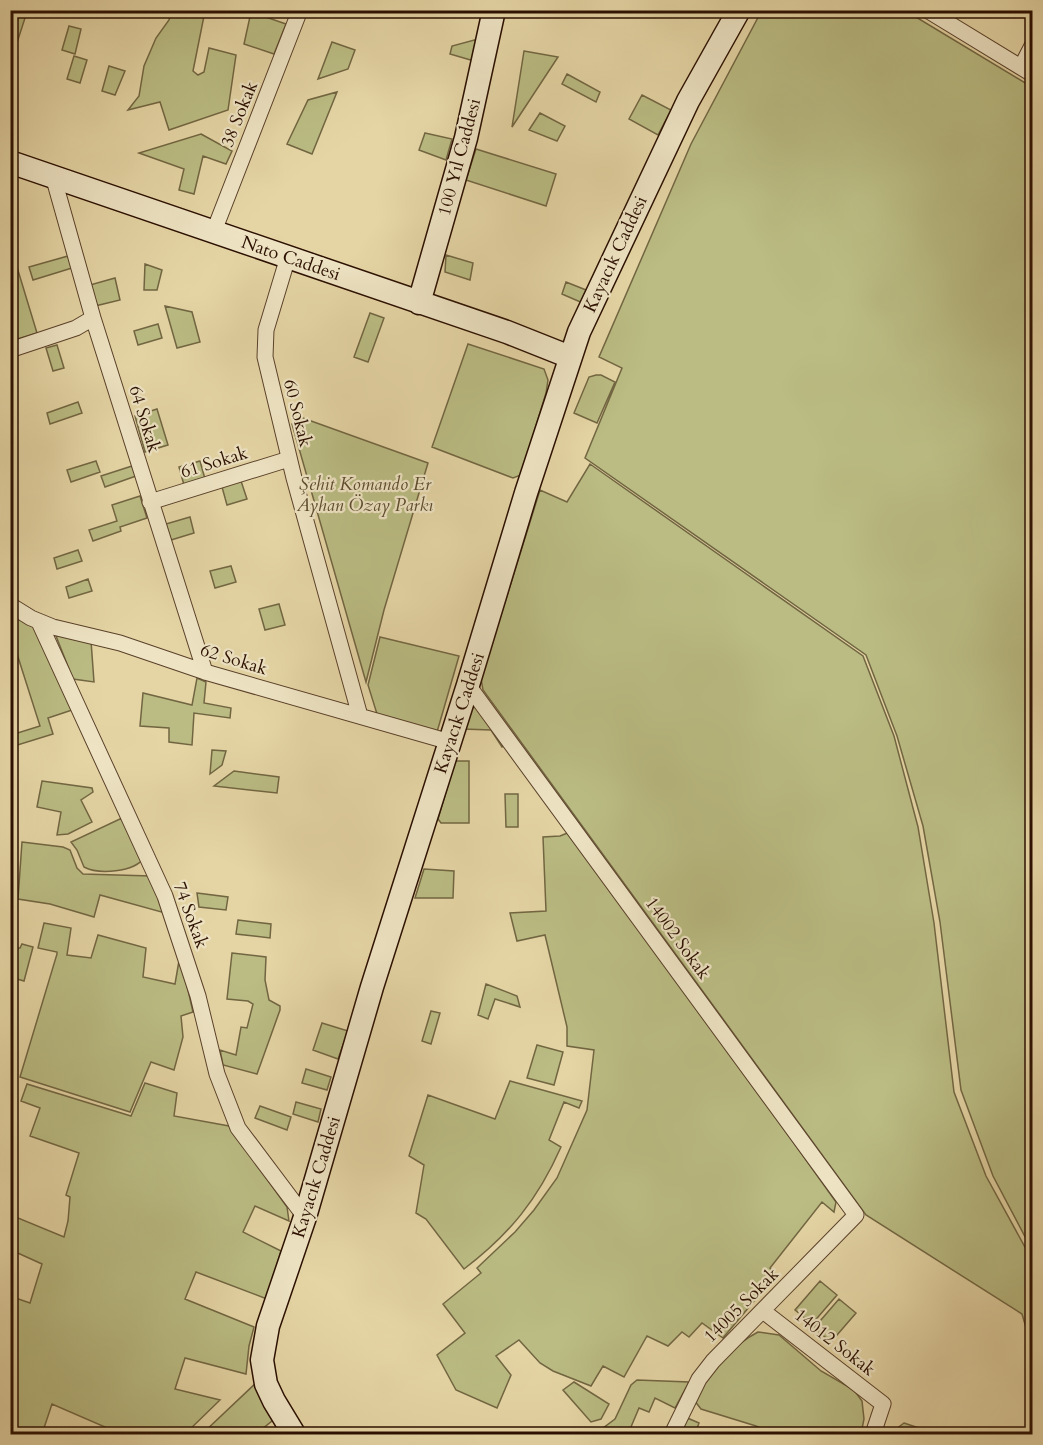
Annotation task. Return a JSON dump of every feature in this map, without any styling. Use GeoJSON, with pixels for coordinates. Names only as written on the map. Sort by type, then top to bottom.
{"type":"FeatureCollection","features":[{"type":"Feature","properties":{"kind":"main road","name":"100 Yıl Caddesi"},"geometry":{"type":"LineString","coordinates":[[418,303],[466,138],[494,10]]}},
{"type":"Feature","properties":{"kind":"main road","name":"Kayacık Caddesi"},"geometry":{"type":"LineString","coordinates":[[294,1434],[266,1384],[262,1360],[268,1326],[305,1217],[372,987],[526,493],[579,332],[688,101],[739,10]]}},
{"type":"Feature","properties":{"kind":"main road","name":"Nato Caddesi"},"geometry":{"type":"LineString","coordinates":[[10,162],[507,333],[570,357]]}},
{"type":"Feature","properties":{"kind":"street"},"geometry":{"type":"LineString","coordinates":[[10,18],[12,10]]}},
{"type":"Feature","properties":{"kind":"street","name":"38 Sokak"},"geometry":{"type":"LineString","coordinates":[[214,231],[300,10]]}},
{"type":"Feature","properties":{"kind":"street"},"geometry":{"type":"LineString","coordinates":[[927,10],[1027,70],[1032,46]]}},
{"type":"Feature","properties":{"kind":"street","name":"64 Sokak"},"geometry":{"type":"LineString","coordinates":[[53,176],[93,318],[205,672]]}},
{"type":"Feature","properties":{"kind":"street","name":"60 Sokak"},"geometry":{"type":"LineString","coordinates":[[288,257],[266,330],[264,348],[273,398],[360,716]]}},
{"type":"Feature","properties":{"kind":"street"},"geometry":{"type":"LineString","coordinates":[[10,350],[76,328],[93,318]]}},
{"type":"Feature","properties":{"kind":"street","name":"61 Sokak"},"geometry":{"type":"LineString","coordinates":[[150,502],[289,459]]}},
{"type":"Feature","properties":{"kind":"street","name":"62 Sokak"},"geometry":{"type":"LineString","coordinates":[[10,605],[39,622],[57,629],[120,643],[205,672],[450,742]]}},
{"type":"Feature","properties":{"kind":"street","name":"74 Sokak"},"geometry":{"type":"LineString","coordinates":[[39,622],[165,896],[198,996],[217,1074],[238,1128],[305,1217]]}},
{"type":"Feature","properties":{"kind":"street","name":"14002 Sokak"},"geometry":{"type":"LineString","coordinates":[[468,685],[856,1215]]}},
{"type":"Feature","properties":{"kind":"street","name":"14005 Sokak"},"geometry":{"type":"LineString","coordinates":[[672,1434],[699,1379],[713,1361],[856,1215]]}},
{"type":"Feature","properties":{"kind":"street","name":"14012 Sokak"},"geometry":{"type":"LineString","coordinates":[[763,1311],[883,1404],[873,1434]]}},
{"type":"Feature","properties":{"kind":"green space"},"geometry":{"type":"Polygon","coordinates":[[[762,10],[906,11],[1032,87],[1032,1250],[993,1176],[961,1090],[940,922],[923,826],[897,736],[866,655],[585,458],[622,368],[599,357],[691,144],[762,10]]]}},
{"type":"Feature","properties":{"kind":"green space"},"geometry":{"type":"Polygon","coordinates":[[[172,11],[205,11],[193,71],[198,75],[204,72],[209,48],[236,55],[228,110],[169,130],[160,102],[128,110],[139,96],[144,66],[156,38],[169,20],[172,11]]]}},
{"type":"Feature","properties":{"kind":"green space"},"geometry":{"type":"Polygon","coordinates":[[[251,12],[286,24],[274,54],[244,44],[251,12]]]}},
{"type":"Feature","properties":{"kind":"green space"},"geometry":{"type":"Polygon","coordinates":[[[20,13],[26,15],[11,61],[18,15],[20,13]]]}},
{"type":"Feature","properties":{"kind":"green space"},"geometry":{"type":"Polygon","coordinates":[[[69,26],[81,29],[75,54],[62,50],[69,26]]]}},
{"type":"Feature","properties":{"kind":"green space"},"geometry":{"type":"Polygon","coordinates":[[[478,39],[474,61],[450,54],[452,46],[478,39]]]}},
{"type":"Feature","properties":{"kind":"green space"},"geometry":{"type":"Polygon","coordinates":[[[332,42],[355,50],[348,69],[318,79],[332,42]]]}},
{"type":"Feature","properties":{"kind":"green space"},"geometry":{"type":"Polygon","coordinates":[[[524,51],[558,57],[512,127],[524,51]]]}},
{"type":"Feature","properties":{"kind":"green space"},"geometry":{"type":"Polygon","coordinates":[[[74,56],[87,60],[80,83],[67,79],[74,56]]]}},
{"type":"Feature","properties":{"kind":"green space"},"geometry":{"type":"Polygon","coordinates":[[[109,66],[125,71],[115,95],[102,91],[109,66]]]}},
{"type":"Feature","properties":{"kind":"green space"},"geometry":{"type":"Polygon","coordinates":[[[567,74],[600,92],[596,102],[562,84],[567,74]]]}},
{"type":"Feature","properties":{"kind":"green space"},"geometry":{"type":"Polygon","coordinates":[[[337,92],[312,154],[287,144],[308,100],[337,92]]]}},
{"type":"Feature","properties":{"kind":"green space"},"geometry":{"type":"Polygon","coordinates":[[[642,95],[671,110],[658,135],[629,119],[642,95]]]}},
{"type":"Feature","properties":{"kind":"green space"},"geometry":{"type":"Polygon","coordinates":[[[540,113],[565,126],[557,141],[529,130],[540,113]]]}},
{"type":"Feature","properties":{"kind":"green space"},"geometry":{"type":"Polygon","coordinates":[[[425,133],[452,139],[446,160],[419,150],[425,133]]]}},
{"type":"Feature","properties":{"kind":"green space"},"geometry":{"type":"Polygon","coordinates":[[[201,134],[232,151],[226,164],[203,156],[194,194],[179,190],[184,169],[139,153],[201,134]]]}},
{"type":"Feature","properties":{"kind":"green space"},"geometry":{"type":"Polygon","coordinates":[[[476,149],[556,174],[546,206],[466,180],[476,149]]]}},
{"type":"Feature","properties":{"kind":"green space"},"geometry":{"type":"Polygon","coordinates":[[[10,244],[37,333],[11,341],[10,341],[10,244]]]}},
{"type":"Feature","properties":{"kind":"green space"},"geometry":{"type":"Polygon","coordinates":[[[446,255],[473,263],[470,280],[445,272],[446,255]]]}},
{"type":"Feature","properties":{"kind":"green space"},"geometry":{"type":"Polygon","coordinates":[[[68,256],[72,268],[33,280],[29,267],[68,256]]]}},
{"type":"Feature","properties":{"kind":"green space"},"geometry":{"type":"Polygon","coordinates":[[[145,264],[162,270],[157,290],[144,290],[145,264]]]}},
{"type":"Feature","properties":{"kind":"green space"},"geometry":{"type":"Polygon","coordinates":[[[115,278],[120,300],[95,306],[90,285],[115,278]]]}},
{"type":"Feature","properties":{"kind":"green space"},"geometry":{"type":"Polygon","coordinates":[[[566,282],[591,292],[585,304],[562,294],[566,282]]]}},
{"type":"Feature","properties":{"kind":"green space"},"geometry":{"type":"Polygon","coordinates":[[[165,306],[192,312],[200,342],[177,348],[165,306]]]}},
{"type":"Feature","properties":{"kind":"green space"},"geometry":{"type":"Polygon","coordinates":[[[370,313],[384,318],[368,362],[354,357],[370,313]]]}},
{"type":"Feature","properties":{"kind":"green space"},"geometry":{"type":"Polygon","coordinates":[[[158,324],[162,338],[138,345],[134,331],[158,324]]]}},
{"type":"Feature","properties":{"kind":"green space"},"geometry":{"type":"Polygon","coordinates":[[[468,344],[544,369],[548,380],[521,475],[513,478],[432,447],[468,344]]]}},
{"type":"Feature","properties":{"kind":"green space"},"geometry":{"type":"Polygon","coordinates":[[[57,345],[64,368],[53,371],[46,348],[57,345]]]}},
{"type":"Feature","properties":{"kind":"green space"},"geometry":{"type":"Polygon","coordinates":[[[596,375],[615,382],[597,423],[574,413],[589,377],[596,375]]]}},
{"type":"Feature","properties":{"kind":"green space"},"geometry":{"type":"Polygon","coordinates":[[[78,402],[82,413],[50,424],[47,413],[78,402]]]}},
{"type":"Feature","properties":{"kind":"green space"},"geometry":{"type":"Polygon","coordinates":[[[157,409],[168,445],[145,452],[135,416],[157,409]]]}},
{"type":"Feature","properties":{"kind":"green space","name":"Şehit Komando Er Ayhan Özay Parkı"},"geometry":{"type":"Polygon","coordinates":[[[300,417],[428,463],[384,610],[366,682],[292,424],[300,417]]]}},
{"type":"Feature","properties":{"kind":"green space"},"geometry":{"type":"Polygon","coordinates":[[[96,461],[100,472],[71,482],[67,470],[96,461]]]}},
{"type":"Feature","properties":{"kind":"green space"},"geometry":{"type":"Polygon","coordinates":[[[200,461],[205,479],[184,485],[179,467],[200,461]]]}},
{"type":"Feature","properties":{"kind":"green space"},"geometry":{"type":"Polygon","coordinates":[[[590,464],[863,656],[894,736],[918,827],[934,923],[954,1092],[986,1176],[1032,1260],[1032,1348],[1022,1314],[866,1215],[483,690],[481,679],[540,490],[567,502],[590,464]]]}},
{"type":"Feature","properties":{"kind":"green space"},"geometry":{"type":"Polygon","coordinates":[[[132,466],[136,476],[105,487],[101,476],[132,466]]]}},
{"type":"Feature","properties":{"kind":"green space"},"geometry":{"type":"Polygon","coordinates":[[[241,481],[247,499],[227,505],[222,487],[241,481]]]}},
{"type":"Feature","properties":{"kind":"green space"},"geometry":{"type":"Polygon","coordinates":[[[140,496],[147,518],[120,527],[121,531],[93,541],[89,530],[117,521],[112,505],[140,496]]]}},
{"type":"Feature","properties":{"kind":"green space"},"geometry":{"type":"Polygon","coordinates":[[[190,517],[194,533],[171,540],[166,524],[190,517]]]}},
{"type":"Feature","properties":{"kind":"green space"},"geometry":{"type":"Polygon","coordinates":[[[78,550],[82,561],[57,569],[54,558],[78,550]]]}},
{"type":"Feature","properties":{"kind":"green space"},"geometry":{"type":"Polygon","coordinates":[[[231,566],[236,582],[215,588],[210,571],[231,566]]]}},
{"type":"Feature","properties":{"kind":"green space"},"geometry":{"type":"Polygon","coordinates":[[[88,579],[92,591],[69,598],[66,587],[88,579]]]}},
{"type":"Feature","properties":{"kind":"green space"},"geometry":{"type":"Polygon","coordinates":[[[279,604],[285,625],[265,630],[259,609],[279,604]]]}},
{"type":"Feature","properties":{"kind":"green space"},"geometry":{"type":"Polygon","coordinates":[[[10,614],[33,625],[72,710],[48,718],[53,734],[11,747],[11,735],[40,726],[11,635],[10,614]]]}},
{"type":"Feature","properties":{"kind":"green space"},"geometry":{"type":"Polygon","coordinates":[[[56,636],[91,641],[94,682],[73,679],[56,636]]]}},
{"type":"Feature","properties":{"kind":"green space"},"geometry":{"type":"Polygon","coordinates":[[[380,637],[459,656],[437,732],[377,714],[368,685],[380,637]]]}},
{"type":"Feature","properties":{"kind":"green space"},"geometry":{"type":"Polygon","coordinates":[[[197,678],[206,682],[204,703],[231,708],[230,718],[194,713],[192,745],[169,742],[169,728],[140,726],[143,693],[192,705],[197,678]]]}},
{"type":"Feature","properties":{"kind":"green space"},"geometry":{"type":"Polygon","coordinates":[[[480,707],[507,744],[502,747],[491,730],[463,729],[468,708],[480,707]]]}},
{"type":"Feature","properties":{"kind":"green space"},"geometry":{"type":"Polygon","coordinates":[[[212,750],[226,751],[222,765],[210,774],[212,750]]]}},
{"type":"Feature","properties":{"kind":"green space"},"geometry":{"type":"Polygon","coordinates":[[[455,761],[469,761],[469,823],[441,823],[438,819],[455,761]]]}},
{"type":"Feature","properties":{"kind":"green space"},"geometry":{"type":"Polygon","coordinates":[[[234,771],[279,777],[277,793],[214,786],[234,771]]]}},
{"type":"Feature","properties":{"kind":"green space"},"geometry":{"type":"Polygon","coordinates":[[[42,781],[92,788],[93,792],[81,800],[92,822],[68,834],[57,835],[61,812],[37,807],[42,781]]]}},
{"type":"Feature","properties":{"kind":"green space"},"geometry":{"type":"Polygon","coordinates":[[[505,794],[518,794],[518,827],[506,827],[505,794]]]}},
{"type":"Feature","properties":{"kind":"green space"},"geometry":{"type":"Polygon","coordinates":[[[122,818],[144,858],[133,866],[116,871],[98,871],[84,867],[71,842],[122,818]]]}},
{"type":"Feature","properties":{"kind":"green space"},"geometry":{"type":"Polygon","coordinates":[[[570,832],[836,1202],[834,1212],[822,1202],[770,1268],[776,1275],[723,1338],[702,1323],[689,1337],[682,1332],[668,1346],[647,1336],[624,1377],[603,1366],[591,1386],[553,1371],[540,1363],[519,1340],[496,1356],[511,1375],[497,1408],[456,1390],[437,1355],[465,1333],[443,1304],[481,1273],[477,1268],[515,1232],[534,1210],[557,1178],[587,1110],[594,1050],[567,1046],[567,1027],[545,935],[517,941],[510,913],[546,911],[543,837],[560,836],[570,832]]]}},
{"type":"Feature","properties":{"kind":"green space"},"geometry":{"type":"Polygon","coordinates":[[[22,842],[63,847],[70,850],[77,868],[83,874],[151,876],[165,913],[100,895],[94,917],[50,904],[18,899],[22,842]]]}},
{"type":"Feature","properties":{"kind":"green space"},"geometry":{"type":"Polygon","coordinates":[[[424,869],[454,871],[453,898],[415,898],[424,869]]]}},
{"type":"Feature","properties":{"kind":"green space"},"geometry":{"type":"Polygon","coordinates":[[[197,893],[228,897],[226,910],[199,907],[197,893]]]}},
{"type":"Feature","properties":{"kind":"green space"},"geometry":{"type":"Polygon","coordinates":[[[238,920],[271,924],[270,938],[236,934],[238,920]]]}},
{"type":"Feature","properties":{"kind":"green space"},"geometry":{"type":"Polygon","coordinates":[[[44,923],[71,928],[67,955],[91,958],[98,935],[146,948],[143,977],[175,984],[180,955],[193,1012],[181,1016],[183,1037],[174,1070],[151,1062],[130,1112],[20,1077],[57,954],[57,952],[38,948],[44,923]]]}},
{"type":"Feature","properties":{"kind":"green space"},"geometry":{"type":"Polygon","coordinates":[[[22,944],[33,947],[24,981],[10,977],[18,948],[22,944]]]}},
{"type":"Feature","properties":{"kind":"green space"},"geometry":{"type":"Polygon","coordinates":[[[232,953],[266,957],[265,980],[269,1000],[280,1006],[257,1074],[223,1065],[220,1050],[236,1055],[241,1027],[247,1028],[253,1004],[248,1001],[227,999],[232,953]]]}},
{"type":"Feature","properties":{"kind":"green space"},"geometry":{"type":"Polygon","coordinates":[[[486,984],[517,996],[520,1007],[495,999],[488,1019],[478,1015],[486,984]]]}},
{"type":"Feature","properties":{"kind":"green space"},"geometry":{"type":"Polygon","coordinates":[[[431,1011],[440,1013],[431,1044],[422,1041],[431,1011]]]}},
{"type":"Feature","properties":{"kind":"green space"},"geometry":{"type":"Polygon","coordinates":[[[322,1023],[348,1031],[338,1059],[313,1050],[322,1023]]]}},
{"type":"Feature","properties":{"kind":"green space"},"geometry":{"type":"Polygon","coordinates":[[[537,1045],[563,1052],[554,1085],[527,1078],[537,1045]]]}},
{"type":"Feature","properties":{"kind":"green space"},"geometry":{"type":"Polygon","coordinates":[[[306,1069],[331,1077],[327,1090],[302,1083],[306,1069]]]}},
{"type":"Feature","properties":{"kind":"green space"},"geometry":{"type":"Polygon","coordinates":[[[510,1081],[582,1101],[579,1108],[564,1102],[549,1140],[561,1147],[543,1183],[532,1199],[509,1229],[464,1269],[426,1219],[416,1213],[424,1165],[409,1156],[428,1095],[495,1119],[510,1081]]]}},
{"type":"Feature","properties":{"kind":"green space"},"geometry":{"type":"Polygon","coordinates":[[[145,1083],[177,1093],[174,1116],[229,1126],[287,1207],[289,1221],[255,1206],[243,1232],[281,1251],[267,1299],[196,1272],[185,1299],[254,1327],[246,1374],[185,1358],[175,1389],[220,1400],[185,1434],[156,1434],[146,1429],[143,1434],[121,1434],[52,1404],[42,1434],[11,1434],[10,1296],[30,1303],[42,1264],[11,1250],[11,1215],[64,1237],[70,1197],[66,1195],[79,1153],[30,1136],[40,1108],[21,1101],[27,1084],[131,1116],[145,1083]]]}},
{"type":"Feature","properties":{"kind":"green space"},"geometry":{"type":"Polygon","coordinates":[[[296,1102],[321,1109],[318,1122],[293,1114],[296,1102]]]}},
{"type":"Feature","properties":{"kind":"green space"},"geometry":{"type":"Polygon","coordinates":[[[260,1106],[291,1117],[287,1130],[255,1118],[260,1106]]]}},
{"type":"Feature","properties":{"kind":"green space"},"geometry":{"type":"Polygon","coordinates":[[[820,1281],[837,1295],[812,1324],[795,1310],[820,1281]]]}},
{"type":"Feature","properties":{"kind":"green space"},"geometry":{"type":"Polygon","coordinates":[[[839,1299],[856,1313],[831,1342],[814,1328],[839,1299]]]}},
{"type":"Feature","properties":{"kind":"green space"},"geometry":{"type":"Polygon","coordinates":[[[758,1332],[779,1335],[821,1371],[854,1390],[862,1401],[864,1419],[861,1434],[774,1434],[701,1409],[694,1400],[714,1370],[737,1345],[758,1332]]]}},
{"type":"Feature","properties":{"kind":"green space"},"geometry":{"type":"Polygon","coordinates":[[[637,1380],[689,1382],[675,1408],[655,1398],[649,1412],[639,1408],[628,1434],[595,1434],[615,1419],[631,1385],[637,1380]]]}},
{"type":"Feature","properties":{"kind":"green space"},"geometry":{"type":"Polygon","coordinates":[[[258,1381],[278,1416],[256,1434],[202,1434],[258,1381]]]}},
{"type":"Feature","properties":{"kind":"green space"},"geometry":{"type":"Polygon","coordinates":[[[574,1382],[609,1404],[601,1419],[591,1422],[563,1390],[574,1382]]]}},
{"type":"Feature","properties":{"kind":"green space"},"geometry":{"type":"Polygon","coordinates":[[[685,1417],[699,1423],[695,1434],[676,1434],[685,1417]]]}},
{"type":"Feature","properties":{"kind":"green space"},"geometry":{"type":"Polygon","coordinates":[[[904,1423],[937,1434],[893,1434],[904,1423]]]}}]}
